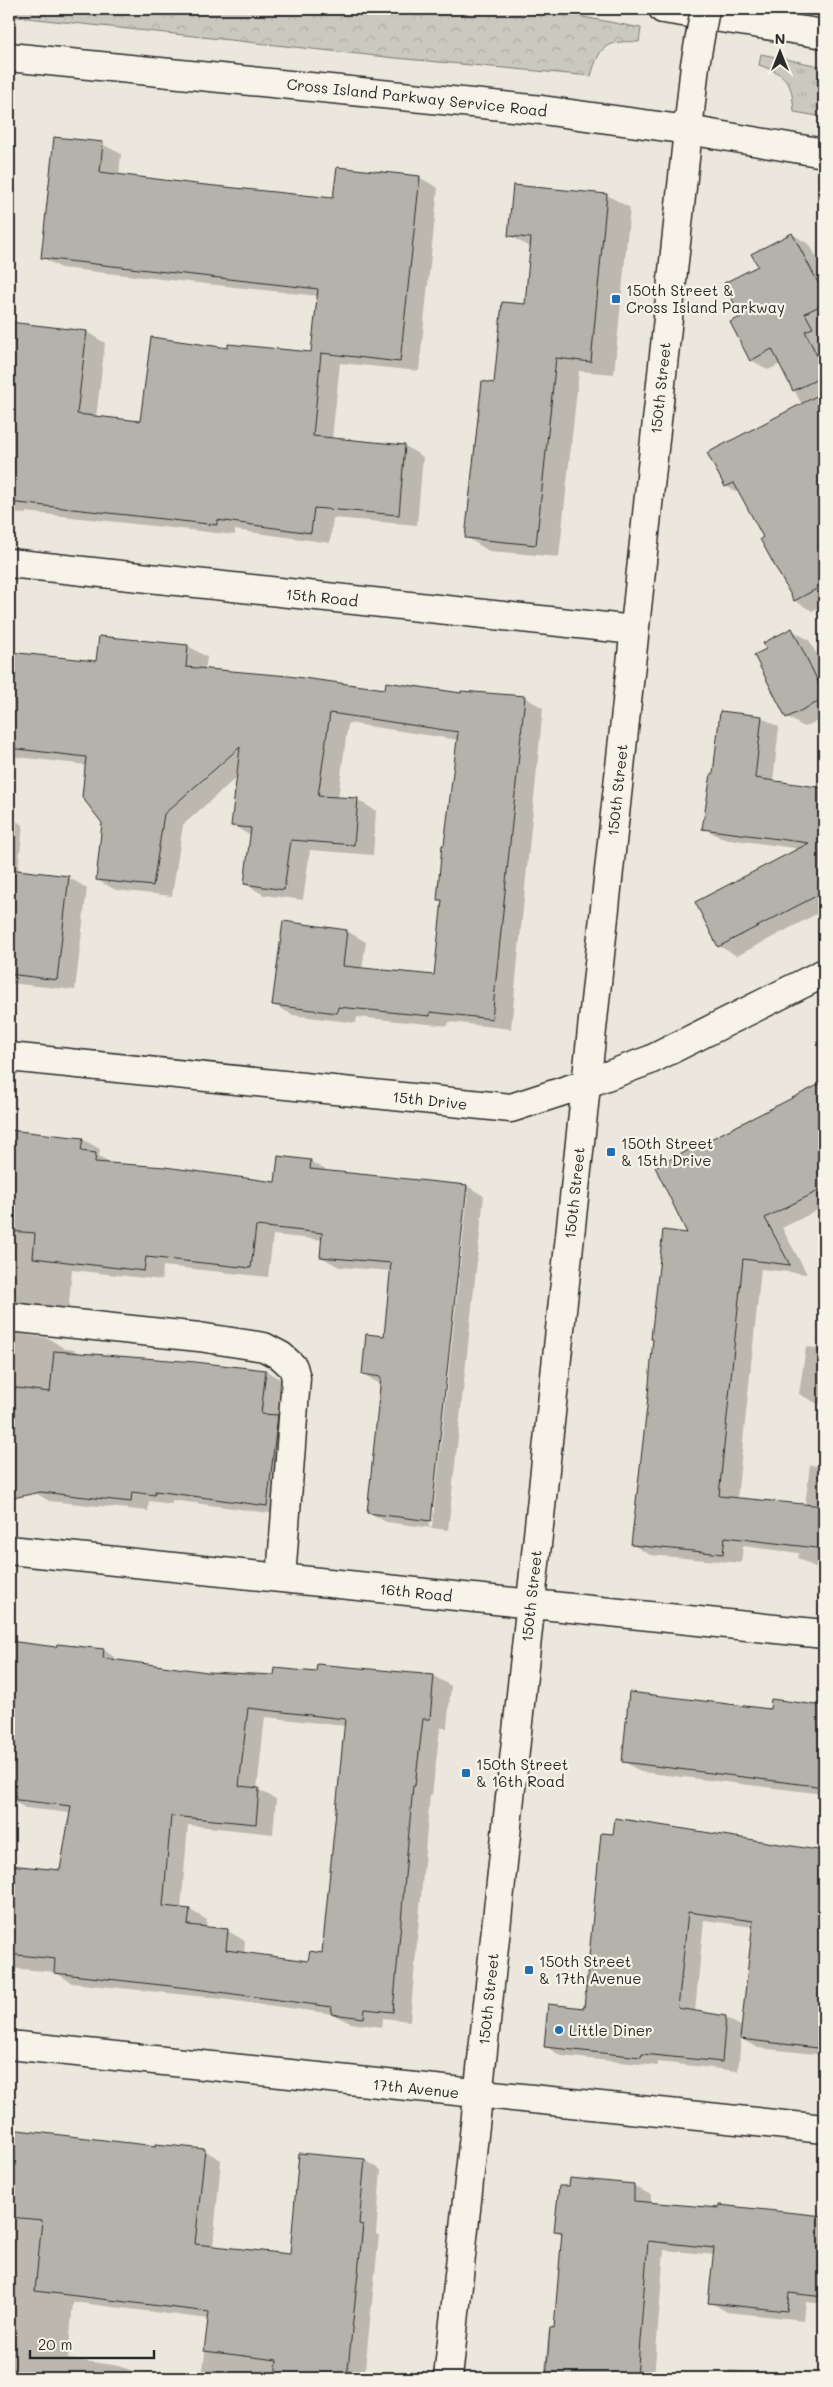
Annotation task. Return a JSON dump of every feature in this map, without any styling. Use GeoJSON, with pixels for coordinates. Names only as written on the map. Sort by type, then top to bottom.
{"type":"FeatureCollection","features":[{"type":"Feature","properties":{"kind":"main road"},"geometry":{"type":"LineString","coordinates":[[663,9],[824,33]]}},
{"type":"Feature","properties":{"kind":"main road","name":"150th Street"},"geometry":{"type":"LineString","coordinates":[[448,2378],[688,130],[705,9]]}},
{"type":"Feature","properties":{"kind":"main road"},"geometry":{"type":"LineString","coordinates":[[715,9],[824,33]]}},
{"type":"Feature","properties":{"kind":"main road","name":"Cross Island Parkway Service Road"},"geometry":{"type":"LineString","coordinates":[[9,57],[485,104],[688,130],[824,153]]}},
{"type":"Feature","properties":{"kind":"main road","name":"15th Road"},"geometry":{"type":"LineString","coordinates":[[9,564],[634,630]]}},
{"type":"Feature","properties":{"kind":"main road","name":"15th Drive"},"geometry":{"type":"LineString","coordinates":[[9,1057],[511,1108],[650,1060],[824,973]]}},
{"type":"Feature","properties":{"kind":"main road"},"geometry":{"type":"LineString","coordinates":[[9,1317],[199,1337],[264,1348],[281,1356],[293,1367],[296,1378],[281,1578]]}},
{"type":"Feature","properties":{"kind":"main road","name":"16th Road"},"geometry":{"type":"LineString","coordinates":[[9,1550],[824,1634]]}},
{"type":"Feature","properties":{"kind":"main road","name":"17th Avenue"},"geometry":{"type":"LineString","coordinates":[[9,2045],[824,2129]]}},
{"type":"Feature","properties":{"kind":"green space"},"geometry":{"type":"Polygon","coordinates":[[[9,9],[541,9],[641,28],[639,42],[619,42],[601,51],[591,76],[395,58],[9,16],[9,9]]]}},
{"type":"Feature","properties":{"kind":"green space"},"geometry":{"type":"Polygon","coordinates":[[[761,54],[824,67],[824,117],[794,112],[792,93],[787,81],[776,72],[759,65],[761,54]]]}},
{"type":"Feature","properties":{"kind":"building"},"geometry":{"type":"Polygon","coordinates":[[[54,137],[103,142],[100,172],[196,184],[333,198],[337,167],[420,176],[400,362],[321,353],[313,436],[405,445],[399,515],[314,508],[311,533],[217,520],[217,525],[9,502],[9,322],[87,331],[77,414],[140,421],[151,337],[228,348],[228,344],[311,352],[318,289],[41,258],[54,137]]]}},
{"type":"Feature","properties":{"kind":"building"},"geometry":{"type":"Polygon","coordinates":[[[513,185],[607,194],[591,362],[556,358],[536,545],[465,538],[482,381],[494,383],[502,302],[525,304],[531,238],[508,236],[513,185]]]}},
{"type":"Feature","properties":{"kind":"building"},"geometry":{"type":"Polygon","coordinates":[[[792,233],[824,294],[824,304],[805,313],[813,328],[805,331],[824,370],[824,376],[793,391],[772,349],[750,361],[730,322],[741,317],[724,283],[758,266],[751,254],[792,233]]]}},
{"type":"Feature","properties":{"kind":"building"},"geometry":{"type":"Polygon","coordinates":[[[824,392],[824,585],[794,601],[760,539],[763,537],[734,483],[725,487],[707,453],[824,392]]]}},
{"type":"Feature","properties":{"kind":"building"},"geometry":{"type":"Polygon","coordinates":[[[792,628],[824,694],[824,699],[786,718],[754,655],[766,649],[763,643],[792,628]]]}},
{"type":"Feature","properties":{"kind":"building"},"geometry":{"type":"Polygon","coordinates":[[[99,636],[188,645],[186,667],[288,676],[385,689],[386,682],[461,693],[461,691],[525,696],[492,1019],[430,1012],[430,1016],[338,1007],[337,1013],[272,1005],[283,921],[347,930],[343,966],[434,975],[442,900],[437,900],[442,845],[444,845],[458,732],[330,713],[318,796],[358,798],[354,845],[291,840],[284,890],[244,884],[251,828],[231,826],[240,747],[164,814],[153,886],[96,880],[102,823],[82,797],[86,757],[9,748],[9,652],[96,661],[99,636]]]}},
{"type":"Feature","properties":{"kind":"building"},"geometry":{"type":"Polygon","coordinates":[[[720,711],[762,716],[755,778],[824,788],[824,892],[718,947],[695,902],[809,843],[702,829],[711,774],[713,774],[720,711]]]}},
{"type":"Feature","properties":{"kind":"building"},"geometry":{"type":"Polygon","coordinates":[[[9,869],[69,876],[57,980],[9,974],[9,869]]]}},
{"type":"Feature","properties":{"kind":"building"},"geometry":{"type":"Polygon","coordinates":[[[824,1082],[824,1188],[765,1218],[790,1265],[743,1259],[719,1496],[824,1506],[824,1549],[725,1537],[723,1554],[631,1545],[647,1407],[653,1339],[651,1339],[663,1230],[687,1233],[655,1167],[824,1082]]]}},
{"type":"Feature","properties":{"kind":"building"},"geometry":{"type":"Polygon","coordinates":[[[9,1130],[83,1138],[81,1151],[96,1153],[95,1162],[165,1167],[275,1182],[278,1156],[311,1160],[310,1169],[467,1185],[431,1521],[367,1513],[381,1377],[362,1374],[366,1334],[384,1336],[391,1263],[320,1257],[322,1233],[256,1226],[251,1268],[146,1257],[144,1271],[33,1258],[35,1233],[9,1231],[9,1130]]]}},
{"type":"Feature","properties":{"kind":"building"},"geometry":{"type":"Polygon","coordinates":[[[54,1351],[195,1362],[266,1370],[261,1414],[278,1415],[267,1506],[155,1491],[155,1495],[132,1492],[131,1502],[40,1492],[9,1499],[9,1387],[50,1392],[54,1351]]]}},
{"type":"Feature","properties":{"kind":"building"},"geometry":{"type":"Polygon","coordinates":[[[9,1641],[56,1647],[57,1644],[104,1649],[103,1658],[207,1672],[274,1675],[275,1668],[316,1672],[317,1664],[434,1675],[430,1719],[423,1719],[415,1786],[413,1786],[393,2012],[365,2009],[364,2018],[331,2014],[332,2007],[54,1973],[55,1959],[9,1954],[9,1865],[60,1870],[71,1806],[9,1799],[9,1777],[14,1733],[9,1732],[9,1641]],[[248,1708],[239,1786],[259,1788],[256,1824],[171,1816],[163,1906],[190,1909],[188,1925],[228,1929],[226,1950],[308,1961],[310,1951],[322,1953],[345,1719],[248,1708]]]}},
{"type":"Feature","properties":{"kind":"building"},"geometry":{"type":"Polygon","coordinates":[[[629,1692],[770,1709],[771,1699],[824,1706],[824,1787],[622,1762],[629,1692]]]}},
{"type":"Feature","properties":{"kind":"building"},"geometry":{"type":"Polygon","coordinates":[[[615,1818],[824,1851],[824,1984],[817,2048],[740,2039],[753,1921],[688,1912],[678,2008],[726,2016],[722,2062],[642,2054],[641,2057],[544,2047],[548,2004],[584,2008],[601,1833],[613,1834],[615,1818]]]}},
{"type":"Feature","properties":{"kind":"building"},"geometry":{"type":"Polygon","coordinates":[[[9,2129],[156,2146],[156,2144],[205,2149],[195,2244],[290,2254],[299,2153],[365,2159],[359,2224],[363,2225],[347,2378],[275,2378],[277,2360],[204,2351],[209,2312],[35,2291],[42,2220],[9,2217],[9,2129]]]}},
{"type":"Feature","properties":{"kind":"building"},"geometry":{"type":"Polygon","coordinates":[[[570,2178],[634,2184],[634,2201],[719,2208],[719,2205],[824,2216],[824,2297],[789,2293],[787,2311],[708,2303],[714,2248],[648,2241],[637,2378],[546,2378],[550,2327],[554,2328],[562,2232],[554,2231],[559,2186],[569,2186],[570,2178]]]}},
{"type":"Feature","properties":{"kind":"place","name":"150th Street & Cross Island Parkway"},"geometry":{"type":"Point","coordinates":[616,299]}},
{"type":"Feature","properties":{"kind":"place","name":"150th Street & 15th Drive"},"geometry":{"type":"Point","coordinates":[611,1152]}},
{"type":"Feature","properties":{"kind":"place","name":"150th Street & 16th Road"},"geometry":{"type":"Point","coordinates":[466,1773]}},
{"type":"Feature","properties":{"kind":"place","name":"150th Street & 17th Avenue"},"geometry":{"type":"Point","coordinates":[529,1970]}},
{"type":"Feature","properties":{"kind":"place","name":"Little Diner"},"geometry":{"type":"Point","coordinates":[559,2030]}}]}
